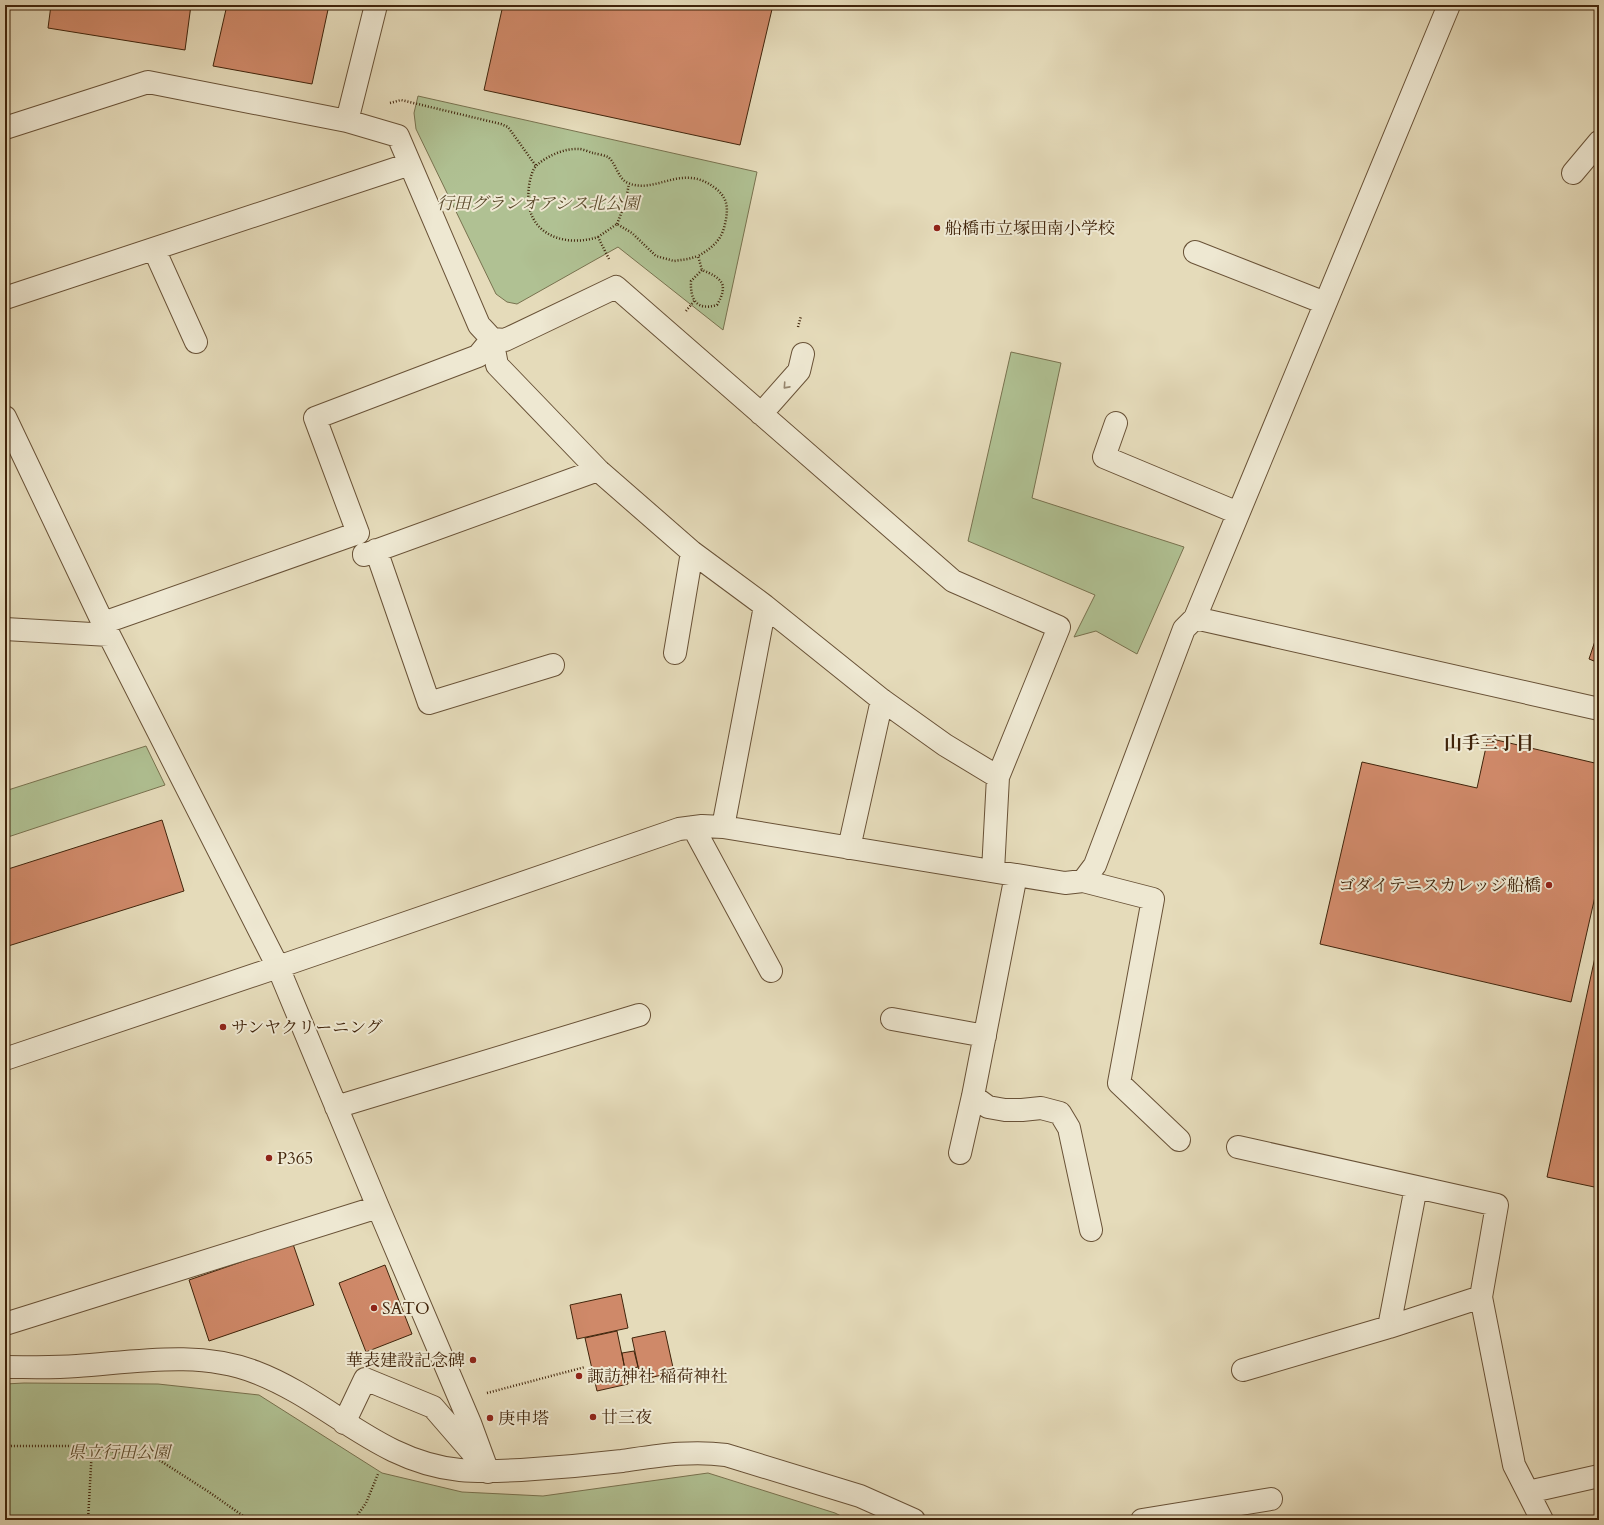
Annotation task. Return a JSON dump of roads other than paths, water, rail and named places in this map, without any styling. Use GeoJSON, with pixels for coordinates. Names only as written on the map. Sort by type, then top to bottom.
{"type":"FeatureCollection","features":[{"type":"Feature","properties":{"kind":"street"},"geometry":{"type":"LineString","coordinates":[[347,121],[376,5]]}},
{"type":"Feature","properties":{"kind":"street"},"geometry":{"type":"LineString","coordinates":[[1083,881],[1096,865],[1184,629],[1195,618],[1449,5]]}},
{"type":"Feature","properties":{"kind":"street"},"geometry":{"type":"LineString","coordinates":[[5,128],[148,82],[347,121],[398,136],[479,325],[492,339],[497,365],[598,470],[692,552],[766,606],[882,700],[945,745],[998,777]]}},
{"type":"Feature","properties":{"kind":"street"},"geometry":{"type":"LineString","coordinates":[[1573,173],[1599,142]]}},
{"type":"Feature","properties":{"kind":"street"},"geometry":{"type":"LineString","coordinates":[[5,298],[410,164]]}},
{"type":"Feature","properties":{"kind":"street"},"geometry":{"type":"LineString","coordinates":[[154,249],[196,342]]}},
{"type":"Feature","properties":{"kind":"street"},"geometry":{"type":"LineString","coordinates":[[1195,252],[1325,303]]}},
{"type":"Feature","properties":{"kind":"street"},"geometry":{"type":"LineString","coordinates":[[492,339],[506,340],[616,287],[953,581],[1059,627],[998,777],[993,871]]}},
{"type":"Feature","properties":{"kind":"street"},"geometry":{"type":"LineString","coordinates":[[492,339],[478,356],[316,418],[358,533],[364,555],[598,470]]}},
{"type":"Feature","properties":{"kind":"street"},"geometry":{"type":"LineString","coordinates":[[761,414],[799,371],[803,354]]}},
{"type":"Feature","properties":{"kind":"street"},"geometry":{"type":"LineString","coordinates":[[5,417],[106,629],[278,967],[460,1400],[488,1472]]}},
{"type":"Feature","properties":{"kind":"street"},"geometry":{"type":"LineString","coordinates":[[1116,423],[1104,457],[1238,513]]}},
{"type":"Feature","properties":{"kind":"street"},"geometry":{"type":"LineString","coordinates":[[5,629],[106,629],[358,533]]}},
{"type":"Feature","properties":{"kind":"street"},"geometry":{"type":"LineString","coordinates":[[376,550],[429,703],[553,665]]}},
{"type":"Feature","properties":{"kind":"street"},"geometry":{"type":"LineString","coordinates":[[675,653],[692,552]]}},
{"type":"Feature","properties":{"kind":"street"},"geometry":{"type":"LineString","coordinates":[[722,826],[766,606]]}},
{"type":"Feature","properties":{"kind":"street"},"geometry":{"type":"LineString","coordinates":[[1195,618],[1599,709]]}},
{"type":"Feature","properties":{"kind":"street"},"geometry":{"type":"LineString","coordinates":[[849,848],[882,700]]}},
{"type":"Feature","properties":{"kind":"street"},"geometry":{"type":"LineString","coordinates":[[5,1059],[679,829],[722,826],[1065,883],[1083,881],[1153,899],[1119,1084],[1179,1140]]}},
{"type":"Feature","properties":{"kind":"street"},"geometry":{"type":"LineString","coordinates":[[693,827],[771,971]]}},
{"type":"Feature","properties":{"kind":"street"},"geometry":{"type":"LineString","coordinates":[[960,1153],[973,1096],[1016,875]]}},
{"type":"Feature","properties":{"kind":"street"},"geometry":{"type":"LineString","coordinates":[[336,1107],[639,1015]]}},
{"type":"Feature","properties":{"kind":"street"},"geometry":{"type":"LineString","coordinates":[[892,1019],[985,1036]]}},
{"type":"Feature","properties":{"kind":"street"},"geometry":{"type":"LineString","coordinates":[[973,1096],[988,1107],[1005,1110],[1041,1108],[1060,1113],[1069,1128],[1091,1230]]}},
{"type":"Feature","properties":{"kind":"street"},"geometry":{"type":"LineString","coordinates":[[1238,1147],[1497,1205],[1481,1297],[1514,1466],[1542,1520]]}},
{"type":"Feature","properties":{"kind":"street"},"geometry":{"type":"LineString","coordinates":[[1389,1328],[1416,1187]]}},
{"type":"Feature","properties":{"kind":"street"},"geometry":{"type":"LineString","coordinates":[[5,1324],[378,1207]]}},
{"type":"Feature","properties":{"kind":"street"},"geometry":{"type":"LineString","coordinates":[[1243,1370],[1389,1328],[1481,1297]]}},
{"type":"Feature","properties":{"kind":"street"},"geometry":{"type":"LineString","coordinates":[[5,1367],[75,1366],[124,1361],[166,1360],[219,1362],[255,1371],[317,1404],[389,1449],[413,1460],[435,1466],[488,1472],[594,1464],[678,1453],[705,1452],[726,1455],[860,1496],[914,1520]]}},
{"type":"Feature","properties":{"kind":"street"},"geometry":{"type":"LineString","coordinates":[[344,1422],[365,1379],[433,1408],[488,1472]]}},
{"type":"Feature","properties":{"kind":"street"},"geometry":{"type":"LineString","coordinates":[[1528,1492],[1599,1476]]}},
{"type":"Feature","properties":{"kind":"street"},"geometry":{"type":"LineString","coordinates":[[1142,1520],[1271,1500]]}},
{"type":"Feature","properties":{"kind":"place","name":"船橋市立塚田南小学校"},"geometry":{"type":"Point","coordinates":[937,228]}},
{"type":"Feature","properties":{"kind":"place","name":"ゴダイテニスカレッジ船橋"},"geometry":{"type":"Point","coordinates":[1549,885]}},
{"type":"Feature","properties":{"kind":"place","name":"サンヤクリーニング"},"geometry":{"type":"Point","coordinates":[223,1027]}},
{"type":"Feature","properties":{"kind":"place","name":"P365"},"geometry":{"type":"Point","coordinates":[269,1158]}},
{"type":"Feature","properties":{"kind":"place","name":"SATO"},"geometry":{"type":"Point","coordinates":[374,1308]}},
{"type":"Feature","properties":{"kind":"place","name":"華表建設記念碑"},"geometry":{"type":"Point","coordinates":[473,1360]}},
{"type":"Feature","properties":{"kind":"place","name":"諏訪神社 稲荷神社"},"geometry":{"type":"Point","coordinates":[579,1376]}},
{"type":"Feature","properties":{"kind":"place","name":"廿三夜"},"geometry":{"type":"Point","coordinates":[593,1417]}},
{"type":"Feature","properties":{"kind":"place","name":"庚申塔"},"geometry":{"type":"Point","coordinates":[490,1418]}},
{"type":"Feature","properties":{"kind":"district","name":"山手三丁目"},"geometry":{"type":"Point","coordinates":[1489,743]}},
{"type":"Feature","properties":{"kind":"park label","name":"行田グランオアシス北公園"},"geometry":{"type":"Point","coordinates":[538,203]}},
{"type":"Feature","properties":{"kind":"park label","name":"県立行田公園"},"geometry":{"type":"Point","coordinates":[119,1452]}}]}
